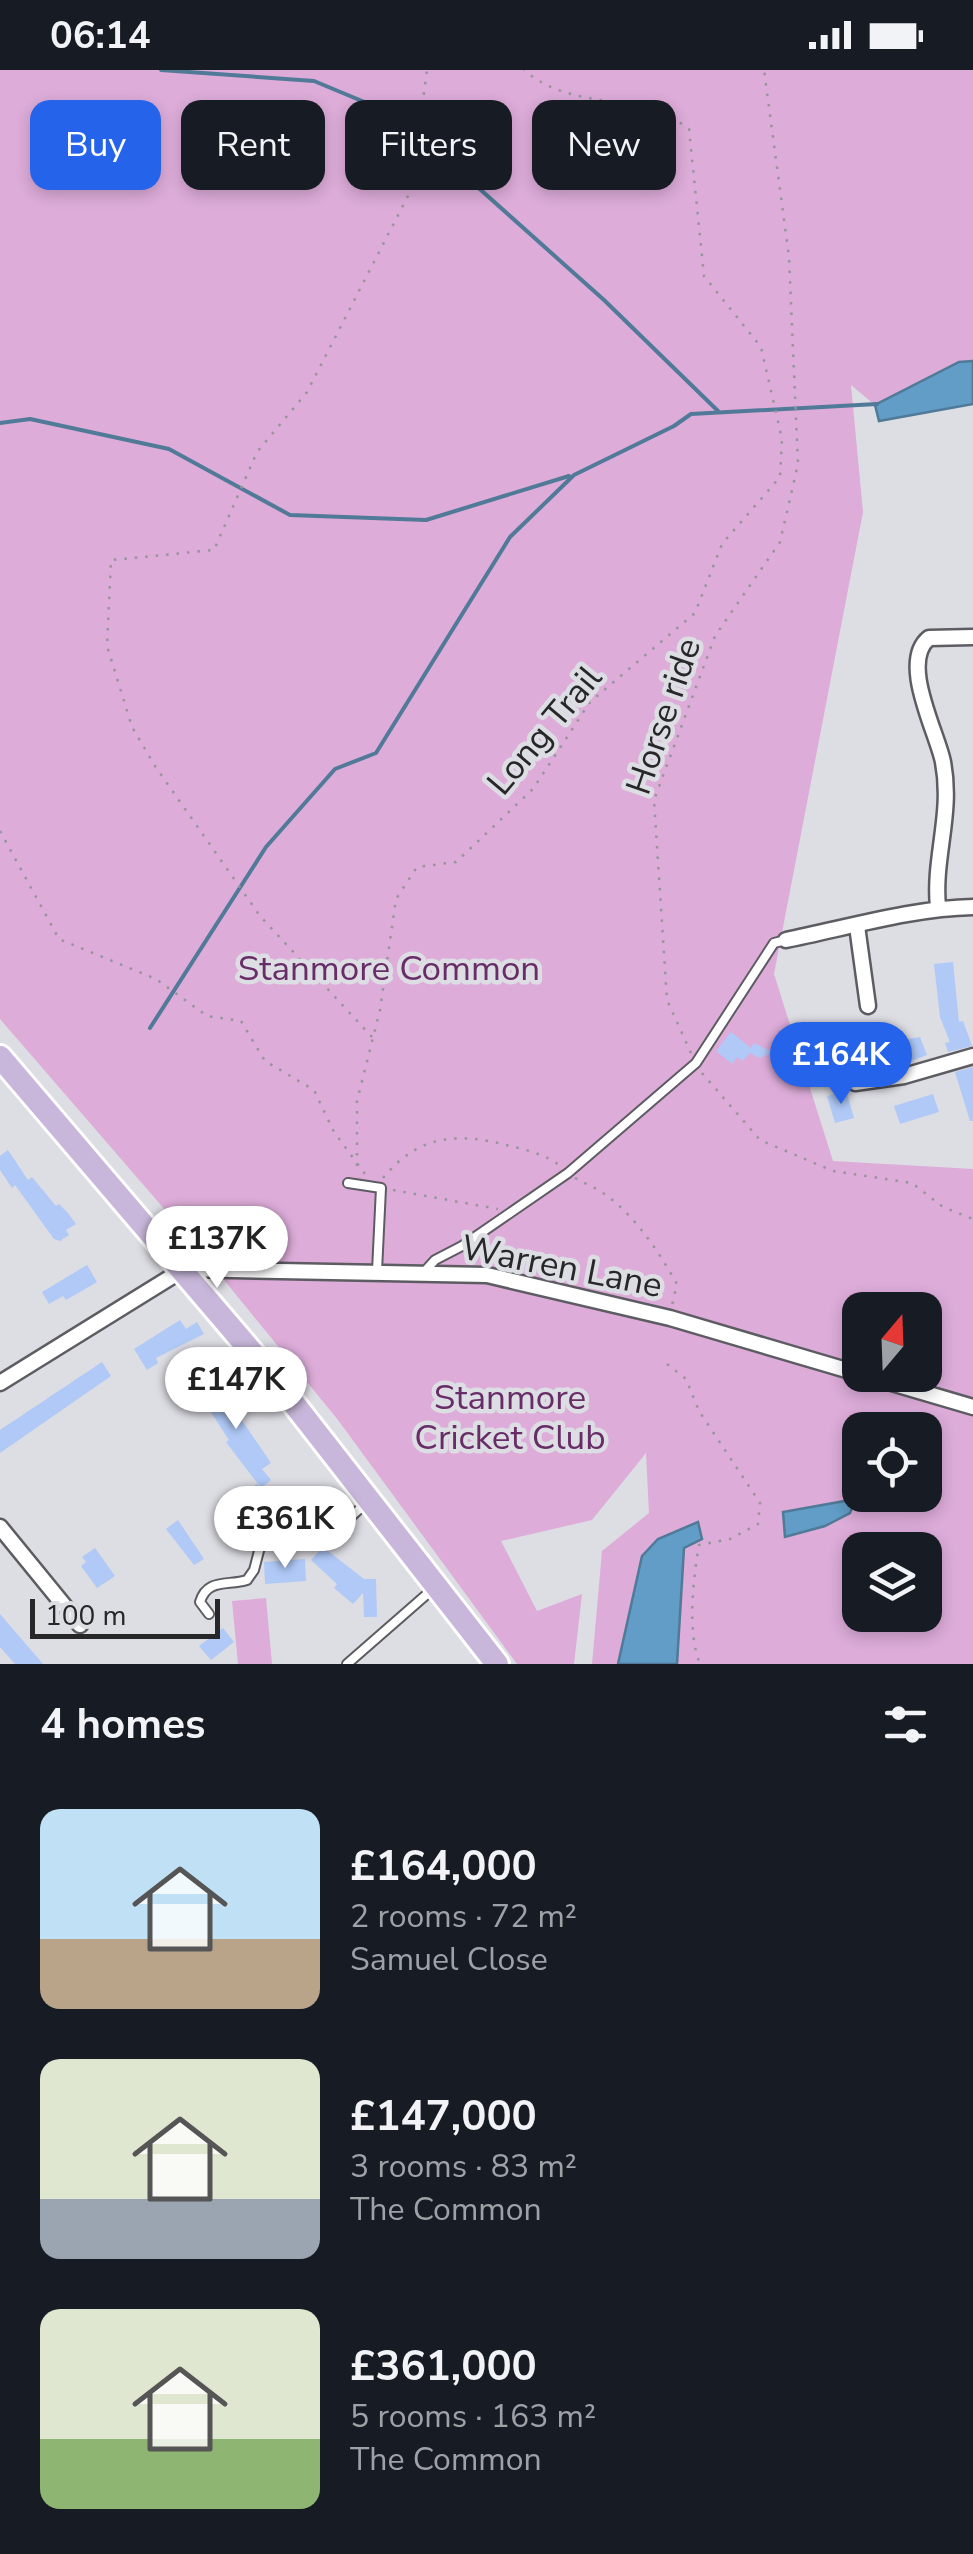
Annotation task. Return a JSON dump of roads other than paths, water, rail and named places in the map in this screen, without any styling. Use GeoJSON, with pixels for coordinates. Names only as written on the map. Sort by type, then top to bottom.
{"type":"FeatureCollection","features":[{"type":"Feature","properties":{"kind":"main road"},"geometry":{"type":"LineString","coordinates":[[0,1057],[184,1269],[371,1499],[497,1664]]}},
{"type":"Feature","properties":{"kind":"street"},"geometry":{"type":"LineString","coordinates":[[938,907],[947,796],[942,758],[922,694],[919,652],[929,638],[973,638]]}},
{"type":"Feature","properties":{"kind":"street"},"geometry":{"type":"LineString","coordinates":[[786,940],[938,907],[973,907]]}},
{"type":"Feature","properties":{"kind":"street"},"geometry":{"type":"LineString","coordinates":[[857,926],[868,1006]]}},
{"type":"Feature","properties":{"kind":"street"},"geometry":{"type":"LineString","coordinates":[[855,1083],[904,1076],[973,1056]]}},
{"type":"Feature","properties":{"kind":"street"},"geometry":{"type":"LineString","coordinates":[[0,1383],[184,1269]]}},
{"type":"Feature","properties":{"kind":"street","name":"Warren Lane"},"geometry":{"type":"LineString","coordinates":[[184,1269],[487,1275],[670,1318],[842,1368]]}},
{"type":"Feature","properties":{"kind":"street","name":"Warren Lane"},"geometry":{"type":"LineString","coordinates":[[923,1392],[973,1407]]}},
{"type":"Feature","properties":{"kind":"street"},"geometry":{"type":"LineString","coordinates":[[0,1527],[80,1625]]}},
{"type":"Feature","properties":{"kind":"lane"},"geometry":{"type":"LineString","coordinates":[[425,1272],[435,1260],[568,1174],[696,1063],[774,944],[786,940]]}},
{"type":"Feature","properties":{"kind":"lane"},"geometry":{"type":"LineString","coordinates":[[348,1183],[381,1188],[377,1271]]}},
{"type":"Feature","properties":{"kind":"lane"},"geometry":{"type":"LineString","coordinates":[[209,1614],[200,1602],[202,1594],[217,1582],[247,1580],[260,1547],[277,1542],[292,1545],[338,1531],[371,1499]]}},
{"type":"Feature","properties":{"kind":"lane"},"geometry":{"type":"LineString","coordinates":[[347,1664],[437,1586]]}},
{"type":"Feature","properties":{"kind":"water"},"geometry":{"type":"Polygon","coordinates":[[[973,361],[973,404],[879,421],[875,405],[959,362],[973,361]]]}},
{"type":"Feature","properties":{"kind":"water"},"geometry":{"type":"Polygon","coordinates":[[[842,1501],[842,1512],[850,1512],[825,1526],[785,1537],[783,1512],[842,1501]]]}},
{"type":"Feature","properties":{"kind":"water"},"geometry":{"type":"Polygon","coordinates":[[[698,1522],[702,1539],[684,1548],[677,1664],[618,1664],[642,1556],[658,1539],[698,1522]]]}},
{"type":"Feature","properties":{"kind":"waterway"},"geometry":{"type":"LineString","coordinates":[[161,70],[314,81],[398,116],[604,300],[718,411]]}},
{"type":"Feature","properties":{"kind":"waterway"},"geometry":{"type":"LineString","coordinates":[[150,1028],[266,847],[335,769],[376,753],[510,537],[574,475],[691,414],[877,404]]}},
{"type":"Feature","properties":{"kind":"waterway"},"geometry":{"type":"LineString","coordinates":[[0,423],[30,419],[169,449],[290,515],[426,520],[569,476]]}},
{"type":"Feature","properties":{"kind":"park label","name":"Stanmore Common"},"geometry":{"type":"Point","coordinates":[389,968]}},
{"type":"Feature","properties":{"kind":"park label","name":"Stanmore Cricket Club"},"geometry":{"type":"Point","coordinates":[510,1417]}}]}
